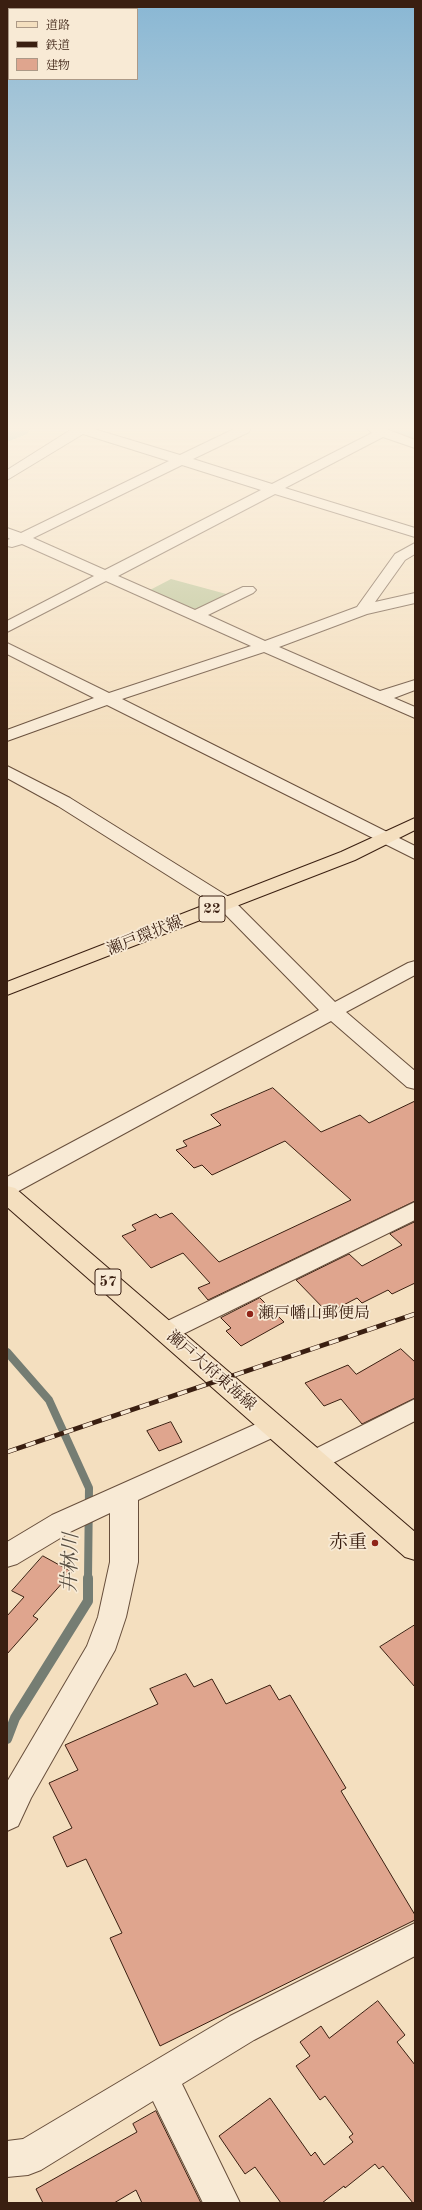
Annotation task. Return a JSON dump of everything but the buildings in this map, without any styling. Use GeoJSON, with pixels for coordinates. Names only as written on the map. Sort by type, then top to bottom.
{"type":"FeatureCollection","features":[{"type":"Feature","properties":{"kind":"main road","name":"瀬戸環状線"},"geometry":{"type":"LineString","coordinates":[[7,989],[348,856],[383,837],[415,823]]}},
{"type":"Feature","properties":{"kind":"main road","name":"瀬戸大府東海線"},"geometry":{"type":"LineString","coordinates":[[7,1194],[415,1549]]}},
{"type":"Feature","properties":{"kind":"street"},"geometry":{"type":"LineString","coordinates":[[7,532],[415,713]]}},
{"type":"Feature","properties":{"kind":"street"},"geometry":{"type":"LineString","coordinates":[[7,545],[33,532]]}},
{"type":"Feature","properties":{"kind":"street"},"geometry":{"type":"LineString","coordinates":[[7,627],[192,532]]}},
{"type":"Feature","properties":{"kind":"street"},"geometry":{"type":"LineString","coordinates":[[362,610],[400,557],[415,548]]}},
{"type":"Feature","properties":{"kind":"street"},"geometry":{"type":"LineString","coordinates":[[196,615],[248,590]]}},
{"type":"Feature","properties":{"kind":"street"},"geometry":{"type":"LineString","coordinates":[[7,736],[107,699],[266,646],[362,610],[415,598]]}},
{"type":"Feature","properties":{"kind":"street"},"geometry":{"type":"LineString","coordinates":[[7,648],[415,853]]}},
{"type":"Feature","properties":{"kind":"street"},"geometry":{"type":"LineString","coordinates":[[380,698],[415,685]]}},
{"type":"Feature","properties":{"kind":"street"},"geometry":{"type":"LineString","coordinates":[[7,771],[64,802],[225,904],[332,1012],[415,1081]]}},
{"type":"Feature","properties":{"kind":"street"},"geometry":{"type":"LineString","coordinates":[[7,1187],[415,967]]}},
{"type":"Feature","properties":{"kind":"street"},"geometry":{"type":"LineString","coordinates":[[166,1332],[415,1210]]}},
{"type":"Feature","properties":{"kind":"street"},"geometry":{"type":"LineString","coordinates":[[314,1461],[415,1409]]}},
{"type":"Feature","properties":{"kind":"street"},"geometry":{"type":"LineString","coordinates":[[7,1556],[62,1522],[274,1426]]}},
{"type":"Feature","properties":{"kind":"street"},"geometry":{"type":"LineString","coordinates":[[7,1816],[20,1788],[100,1650],[112,1618],[124,1562],[124,1495]]}},
{"type":"Feature","properties":{"kind":"street"},"geometry":{"type":"LineString","coordinates":[[7,2159],[28,2157],[242,2028],[415,1939]]}},
{"type":"Feature","properties":{"kind":"street"},"geometry":{"type":"LineString","coordinates":[[160,2077],[222,2203]]}},
{"type":"Feature","properties":{"kind":"green space"},"geometry":{"type":"Polygon","coordinates":[[[171,579],[230,595],[198,612],[148,591],[171,579]]]}},
{"type":"Feature","properties":{"kind":"waterway","name":"井林川"},"geometry":{"type":"LineString","coordinates":[[7,1352],[49,1400],[89,1488],[88,1579]]}},
{"type":"Feature","properties":{"kind":"waterway","name":"井林川"},"geometry":{"type":"LineString","coordinates":[[7,1739],[15,1718],[88,1601],[88,1579]]}},
{"type":"Feature","properties":{"kind":"railway"},"geometry":{"type":"LineString","coordinates":[[7,1452],[415,1314]]}},
{"type":"Feature","properties":{"kind":"place","name":"瀬戸幡山郵便局"},"geometry":{"type":"Point","coordinates":[250,1314]}},
{"type":"Feature","properties":{"kind":"place","name":"赤重"},"geometry":{"type":"Point","coordinates":[375,1543]}}]}
